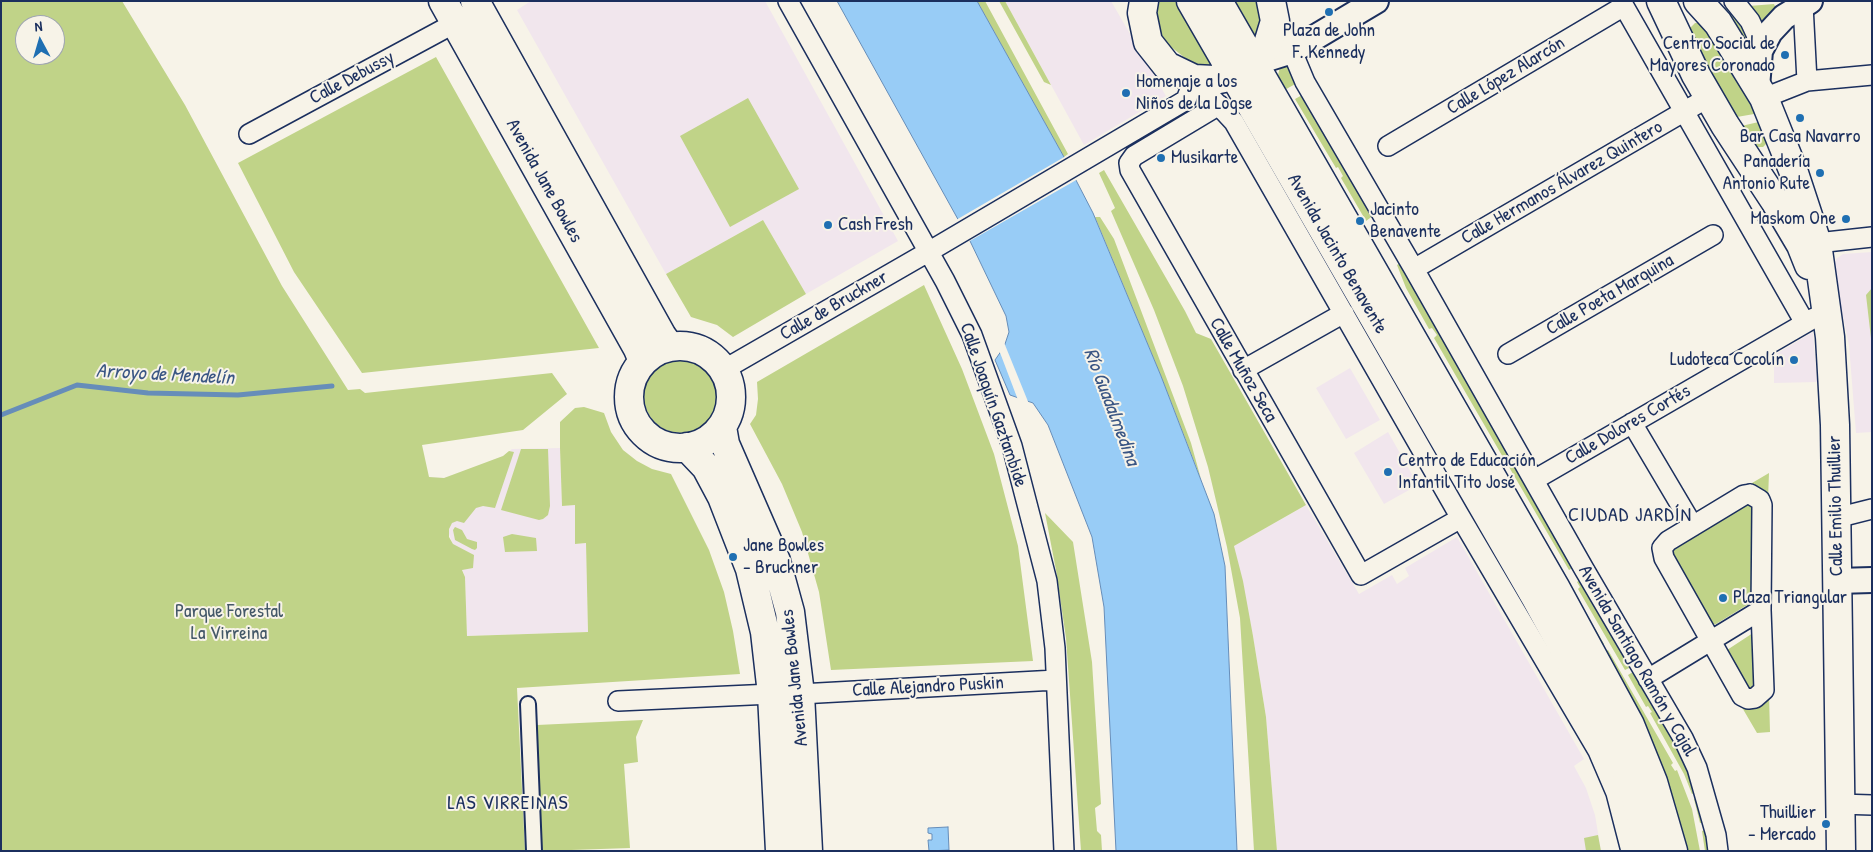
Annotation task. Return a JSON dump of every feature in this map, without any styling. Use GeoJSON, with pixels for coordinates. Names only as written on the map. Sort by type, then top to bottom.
{"type":"FeatureCollection","features":[{"type":"Feature","properties":{"kind":"main road","name":"Avenida Jacinto Benavente"},"geometry":{"type":"LineString","coordinates":[[1191,1],[1244,69]]}},
{"type":"Feature","properties":{"kind":"main road","name":"Avenida Jacinto Benavente"},"geometry":{"type":"LineString","coordinates":[[1218,1],[1244,69],[1482,507]]}},
{"type":"Feature","properties":{"kind":"main road","name":"Calle Emilio Thuillier"},"geometry":{"type":"LineString","coordinates":[[1660,1],[1696,75],[1801,245],[1835,425],[1841,851]]}},
{"type":"Feature","properties":{"kind":"main road","name":"Avenida Jane Bowles"},"geometry":{"type":"LineString","coordinates":[[481,3],[669,346]]}},
{"type":"Feature","properties":{"kind":"main road"},"geometry":{"type":"LineString","coordinates":[[1676,32],[1680,18],[1705,3]]}},
{"type":"Feature","properties":{"kind":"main road","name":"Calle Emilio Thuillier"},"geometry":{"type":"LineString","coordinates":[[1705,3],[1760,92],[1793,170],[1817,243],[1816,317]]}},
{"type":"Feature","properties":{"kind":"main road"},"geometry":{"type":"LineString","coordinates":[[1141,5],[1148,42],[1167,66],[1194,79],[1214,80],[1244,69],[1268,44],[1273,11]]}},
{"type":"Feature","properties":{"kind":"main road","name":"Avenida Jane Bowles"},"geometry":{"type":"LineString","coordinates":[[449,12],[643,361]]}},
{"type":"Feature","properties":{"kind":"main road"},"geometry":{"type":"LineString","coordinates":[[1744,154],[1761,159],[1774,152],[1781,140]]}},
{"type":"Feature","properties":{"kind":"main road"},"geometry":{"type":"LineString","coordinates":[[669,346],[703,351],[714,358],[725,369],[731,386],[732,400],[728,416],[722,427],[710,439],[700,444],[687,447],[661,444],[640,429],[632,415],[629,390],[635,371],[655,351],[669,346]]}},
{"type":"Feature","properties":{"kind":"main road","name":"Avenida Jane Bowles"},"geometry":{"type":"LineString","coordinates":[[722,427],[726,444],[776,561],[790,612],[800,694],[808,851]]}},
{"type":"Feature","properties":{"kind":"main road","name":"Avenida Jane Bowles"},"geometry":{"type":"LineString","coordinates":[[687,447],[706,467],[714,480],[750,569],[765,632],[772,694],[780,851]]}},
{"type":"Feature","properties":{"kind":"main road"},"geometry":{"type":"LineString","coordinates":[[1482,507],[1610,733],[1633,787],[1650,851]]}},
{"type":"Feature","properties":{"kind":"main road","name":"Avenida Santiago Ramón y Cajal"},"geometry":{"type":"LineString","coordinates":[[1482,507],[1630,725],[1653,782],[1673,851]]}},
{"type":"Feature","properties":{"kind":"street","name":"Calle Joaquín Gaztambide"},"geometry":{"type":"LineString","coordinates":[[788,1],[936,247],[972,335],[1012,446],[1047,581],[1055,648],[1064,851]]}},
{"type":"Feature","properties":{"kind":"street"},"geometry":{"type":"LineString","coordinates":[[1244,69],[1292,51],[1376,1]]}},
{"type":"Feature","properties":{"kind":"street"},"geometry":{"type":"LineString","coordinates":[[1734,1],[1750,20],[1756,34],[1760,51],[1760,92],[1807,82],[1872,75]]}},
{"type":"Feature","properties":{"kind":"street"},"geometry":{"type":"LineString","coordinates":[[1760,51],[1770,32],[1784,17],[1807,3]]}},
{"type":"Feature","properties":{"kind":"street"},"geometry":{"type":"LineString","coordinates":[[1807,3],[1807,82]]}},
{"type":"Feature","properties":{"kind":"street","name":"Calle Emilio Thuillier"},"geometry":{"type":"LineString","coordinates":[[1622,4],[1684,112],[1816,317]]}},
{"type":"Feature","properties":{"kind":"street","name":"Calle López Alarcón"},"geometry":{"type":"LineString","coordinates":[[1388,146],[1622,4]]}},
{"type":"Feature","properties":{"kind":"street"},"geometry":{"type":"LineString","coordinates":[[1273,11],[1305,82],[1534,480]]}},
{"type":"Feature","properties":{"kind":"street","name":"Calle Debussy"},"geometry":{"type":"LineString","coordinates":[[249,134],[449,12]]}},
{"type":"Feature","properties":{"kind":"street","name":"Calle de Bruckner"},"geometry":{"type":"LineString","coordinates":[[725,369],[1186,100],[1194,79]]}},
{"type":"Feature","properties":{"kind":"street","name":"Avenida Jacinto Benavente"},"geometry":{"type":"LineString","coordinates":[[1194,79],[1234,122],[1344,313],[1482,507]]}},
{"type":"Feature","properties":{"kind":"street","name":"Calle Hermanos Álvarez Quintero"},"geometry":{"type":"LineString","coordinates":[[1414,269],[1709,97]]}},
{"type":"Feature","properties":{"kind":"street","name":"Calle Muñoz Seca"},"geometry":{"type":"LineString","coordinates":[[1219,106],[1134,156],[1129,163],[1130,170],[1361,575],[1482,507]]}},
{"type":"Feature","properties":{"kind":"street","name":"Calle Poeta Marquina"},"geometry":{"type":"LineString","coordinates":[[1508,354],[1713,235]]}},
{"type":"Feature","properties":{"kind":"street"},"geometry":{"type":"LineString","coordinates":[[1817,243],[1872,237]]}},
{"type":"Feature","properties":{"kind":"street"},"geometry":{"type":"LineString","coordinates":[[1243,370],[1344,313]]}},
{"type":"Feature","properties":{"kind":"street","name":"Calle Dolores Cortés"},"geometry":{"type":"LineString","coordinates":[[1534,480],[1816,317]]}},
{"type":"Feature","properties":{"kind":"street"},"geometry":{"type":"LineString","coordinates":[[1632,423],[1693,526]]}},
{"type":"Feature","properties":{"kind":"street","name":"Avenida Santiago Ramón y Cajal"},"geometry":{"type":"LineString","coordinates":[[1534,480],[1683,738],[1698,768],[1716,835],[1718,851]]}},
{"type":"Feature","properties":{"kind":"street"},"geometry":{"type":"LineString","coordinates":[[1744,495],[1756,496],[1762,505],[1761,610],[1764,690],[1756,698],[1748,699],[1742,696],[1711,642],[1664,558],[1662,548],[1668,541],[1744,495]]}},
{"type":"Feature","properties":{"kind":"street"},"geometry":{"type":"LineString","coordinates":[[1482,507],[1598,751],[1616,793],[1631,851]]}},
{"type":"Feature","properties":{"kind":"street"},"geometry":{"type":"LineString","coordinates":[[1836,518],[1872,509]]}},
{"type":"Feature","properties":{"kind":"street"},"geometry":{"type":"LineString","coordinates":[[1837,581],[1872,580]]}},
{"type":"Feature","properties":{"kind":"street"},"geometry":{"type":"LineString","coordinates":[[1648,679],[1761,610]]}},
{"type":"Feature","properties":{"kind":"street","name":"Calle Alejandro Puskin"},"geometry":{"type":"LineString","coordinates":[[800,694],[1056,680]]}},
{"type":"Feature","properties":{"kind":"street"},"geometry":{"type":"LineString","coordinates":[[618,701],[772,694]]}},
{"type":"Feature","properties":{"kind":"street"},"geometry":{"type":"LineString","coordinates":[[528,704],[534,851]]}},
{"type":"Feature","properties":{"kind":"street"},"geometry":{"type":"LineString","coordinates":[[1839,804],[1872,805]]}},
{"type":"Feature","properties":{"kind":"shaded area"},"geometry":{"type":"Polygon","coordinates":[[[531,1],[765,1],[898,241],[806,294],[763,220],[666,274],[517,10],[531,1]]]}},
{"type":"Feature","properties":{"kind":"shaded area"},"geometry":{"type":"Polygon","coordinates":[[[1005,1],[1111,1],[1166,96],[1084,145],[1005,1]]]}},
{"type":"Feature","properties":{"kind":"shaded area"},"geometry":{"type":"Polygon","coordinates":[[[1872,252],[1872,432],[1856,433],[1849,345],[1833,269],[1836,259],[1843,254],[1872,252]]]}},
{"type":"Feature","properties":{"kind":"shaded area","name":"Ludoteca Cocolín"},"geometry":{"type":"Polygon","coordinates":[[[1813,332],[1817,382],[1774,383],[1774,363],[1771,357],[1813,332]]]}},
{"type":"Feature","properties":{"kind":"shaded area","name":"Centro de Educación Infantil Tito José"},"geometry":{"type":"Polygon","coordinates":[[[1350,368],[1380,420],[1346,439],[1316,388],[1350,368]]]}},
{"type":"Feature","properties":{"kind":"shaded area","name":"Centro de Educación Infantil Tito José"},"geometry":{"type":"Polygon","coordinates":[[[1388,432],[1418,485],[1384,504],[1354,453],[1388,432]]]}},
{"type":"Feature","properties":{"kind":"shaded area"},"geometry":{"type":"Polygon","coordinates":[[[560,448],[562,506],[575,505],[575,544],[586,543],[588,632],[467,636],[465,577],[428,477],[444,478],[457,474],[503,456],[512,449],[560,448]]]}},
{"type":"Feature","properties":{"kind":"shaded area"},"geometry":{"type":"Polygon","coordinates":[[[1306,505],[1359,594],[1392,575],[1397,584],[1409,576],[1405,568],[1457,537],[1584,759],[1574,766],[1586,788],[1595,815],[1601,851],[1277,851],[1266,717],[1253,636],[1234,546],[1306,505]]]}},
{"type":"Feature","properties":{"kind":"green space","name":"Parque Forestal La Virreina"},"geometry":{"type":"Polygon","coordinates":[[[1,1],[122,1],[185,105],[282,286],[348,390],[360,389],[365,393],[552,373],[567,394],[523,430],[422,445],[429,477],[444,478],[503,456],[509,451],[514,452],[495,508],[483,506],[476,508],[464,523],[457,521],[452,523],[449,529],[449,537],[453,544],[474,555],[473,568],[462,570],[465,577],[467,636],[588,632],[586,543],[575,544],[575,505],[562,506],[560,422],[575,408],[584,407],[604,413],[611,432],[623,450],[637,461],[652,469],[671,474],[709,550],[724,592],[740,674],[517,688],[525,851],[1,851],[1,1]]]}},
{"type":"Feature","properties":{"kind":"green space"},"geometry":{"type":"Polygon","coordinates":[[[977,1],[985,1],[1068,154],[1064,157],[977,1]]]}},
{"type":"Feature","properties":{"kind":"green space"},"geometry":{"type":"Polygon","coordinates":[[[999,1],[1005,1],[1051,85],[1044,82],[999,1]]]}},
{"type":"Feature","properties":{"kind":"green space"},"geometry":{"type":"Polygon","coordinates":[[[1153,1],[1181,1],[1212,65],[1193,64],[1171,47],[1162,36],[1153,1]]]}},
{"type":"Feature","properties":{"kind":"green space"},"geometry":{"type":"Polygon","coordinates":[[[1228,1],[1260,1],[1262,13],[1261,30],[1256,41],[1228,1]]]}},
{"type":"Feature","properties":{"kind":"green space"},"geometry":{"type":"Polygon","coordinates":[[[1774,4],[1779,15],[1764,29],[1749,6],[1774,4]]]}},
{"type":"Feature","properties":{"kind":"green space"},"geometry":{"type":"Polygon","coordinates":[[[1722,9],[1733,10],[1753,41],[1748,53],[1722,9]]]}},
{"type":"Feature","properties":{"kind":"green space"},"geometry":{"type":"Polygon","coordinates":[[[1695,23],[1703,23],[1760,113],[1731,118],[1689,29],[1695,23]]]}},
{"type":"Feature","properties":{"kind":"green space"},"geometry":{"type":"Polygon","coordinates":[[[436,57],[599,348],[362,373],[294,272],[238,163],[436,57]]]}},
{"type":"Feature","properties":{"kind":"green space"},"geometry":{"type":"Polygon","coordinates":[[[1285,62],[1297,83],[1281,92],[1278,75],[1280,67],[1285,62]]]}},
{"type":"Feature","properties":{"kind":"green space"},"geometry":{"type":"Polygon","coordinates":[[[1304,94],[1374,215],[1366,221],[1341,178],[1343,176],[1338,167],[1336,168],[1295,99],[1304,94]]]}},
{"type":"Feature","properties":{"kind":"green space"},"geometry":{"type":"Polygon","coordinates":[[[748,98],[799,189],[730,227],[680,136],[748,98]]]}},
{"type":"Feature","properties":{"kind":"green space"},"geometry":{"type":"Polygon","coordinates":[[[1763,121],[1768,142],[1763,147],[1754,147],[1737,127],[1763,121]]]}},
{"type":"Feature","properties":{"kind":"green space"},"geometry":{"type":"Polygon","coordinates":[[[1104,170],[1196,333],[1211,339],[1306,505],[1234,546],[1243,581],[1266,717],[1277,851],[1254,851],[1240,618],[1227,547],[1208,467],[1183,386],[1154,310],[1111,211],[1115,208],[1099,173],[1104,170]]]}},
{"type":"Feature","properties":{"kind":"green space"},"geometry":{"type":"Polygon","coordinates":[[[1095,217],[1100,217],[1114,239],[1191,443],[1201,479],[1161,376],[1095,217]]]}},
{"type":"Feature","properties":{"kind":"green space"},"geometry":{"type":"Polygon","coordinates":[[[763,220],[806,294],[733,337],[717,325],[691,317],[666,274],[763,220]]]}},
{"type":"Feature","properties":{"kind":"green space"},"geometry":{"type":"Polygon","coordinates":[[[1400,263],[1576,566],[1569,570],[1509,467],[1511,465],[1507,457],[1504,459],[1434,338],[1437,335],[1432,328],[1429,329],[1406,288],[1397,265],[1400,263]]]}},
{"type":"Feature","properties":{"kind":"green space"},"geometry":{"type":"Polygon","coordinates":[[[924,285],[962,369],[994,454],[1018,546],[1033,661],[831,670],[819,592],[802,532],[782,484],[750,424],[756,415],[758,399],[757,382],[924,285]]]}},
{"type":"Feature","properties":{"kind":"green space"},"geometry":{"type":"Polygon","coordinates":[[[1872,288],[1872,347],[1866,295],[1872,288]]]}},
{"type":"Feature","properties":{"kind":"green space"},"geometry":{"type":"Polygon","coordinates":[[[674,359],[688,359],[702,365],[712,375],[718,389],[716,410],[702,427],[688,433],[674,433],[660,427],[650,417],[644,403],[644,389],[650,375],[660,365],[674,359]]]}},
{"type":"Feature","properties":{"kind":"green space"},"geometry":{"type":"Polygon","coordinates":[[[521,449],[548,449],[550,506],[548,515],[543,519],[539,520],[501,510],[521,449]]]}},
{"type":"Feature","properties":{"kind":"green space"},"geometry":{"type":"Polygon","coordinates":[[[1769,473],[1768,499],[1747,486],[1769,473]]]}},
{"type":"Feature","properties":{"kind":"green space"},"geometry":{"type":"Polygon","coordinates":[[[1747,504],[1752,506],[1753,509],[1752,602],[1716,624],[1711,625],[1670,554],[1671,548],[1747,504]]]}},
{"type":"Feature","properties":{"kind":"green space"},"geometry":{"type":"Polygon","coordinates":[[[1045,513],[1073,542],[1092,662],[1101,804],[1095,808],[1097,831],[1101,835],[1102,851],[1081,851],[1066,638],[1045,513]]]}},
{"type":"Feature","properties":{"kind":"green space"},"geometry":{"type":"Polygon","coordinates":[[[455,527],[462,530],[467,539],[477,542],[475,550],[455,540],[453,530],[455,527]]]}},
{"type":"Feature","properties":{"kind":"green space"},"geometry":{"type":"Polygon","coordinates":[[[512,534],[536,538],[537,551],[505,552],[503,537],[512,534]]]}},
{"type":"Feature","properties":{"kind":"green space"},"geometry":{"type":"Polygon","coordinates":[[[1583,578],[1633,666],[1625,670],[1578,589],[1580,587],[1577,582],[1583,578]]]}},
{"type":"Feature","properties":{"kind":"green space"},"geometry":{"type":"Polygon","coordinates":[[[1571,587],[1604,644],[1602,645],[1606,651],[1608,650],[1673,763],[1671,765],[1675,771],[1677,770],[1692,809],[1700,851],[1681,851],[1566,590],[1571,587]]]}},
{"type":"Feature","properties":{"kind":"green space"},"geometry":{"type":"Polygon","coordinates":[[[1753,633],[1754,683],[1751,688],[1747,687],[1727,650],[1753,633]]]}},
{"type":"Feature","properties":{"kind":"green space"},"geometry":{"type":"Polygon","coordinates":[[[1636,670],[1678,742],[1698,792],[1692,794],[1684,774],[1650,713],[1652,712],[1648,706],[1646,707],[1628,675],[1636,670]]]}},
{"type":"Feature","properties":{"kind":"green space"},"geometry":{"type":"Polygon","coordinates":[[[1769,695],[1770,732],[1757,733],[1740,704],[1769,695]]]}},
{"type":"Feature","properties":{"kind":"green space"},"geometry":{"type":"Polygon","coordinates":[[[643,720],[636,737],[638,762],[624,764],[630,848],[542,851],[537,725],[643,720]]]}},
{"type":"Feature","properties":{"kind":"green space"},"geometry":{"type":"Polygon","coordinates":[[[1700,797],[1711,851],[1705,851],[1702,831],[1705,830],[1703,823],[1700,823],[1694,799],[1700,797]]]}},
{"type":"Feature","properties":{"kind":"green space"},"geometry":{"type":"Polygon","coordinates":[[[1598,835],[1601,851],[1586,851],[1584,838],[1598,835]]]}},
{"type":"Feature","properties":{"kind":"water","name":"Río Guadalmedina"},"geometry":{"type":"Polygon","coordinates":[[[837,1],[977,1],[1093,213],[1161,376],[1214,514],[1225,566],[1237,851],[1116,851],[1104,607],[1092,537],[1048,425],[1033,403],[1010,395],[995,360],[1004,347],[1009,332],[1006,316],[970,241],[837,1]]]}},
{"type":"Feature","properties":{"kind":"water"},"geometry":{"type":"Polygon","coordinates":[[[948,827],[949,850],[929,851],[928,840],[932,840],[932,834],[928,833],[928,828],[948,827]]]}},
{"type":"Feature","properties":{"kind":"pier"},"geometry":{"type":"Polygon","coordinates":[[[1066,156],[1078,179],[968,242],[956,220],[1066,156]]]}},
{"type":"Feature","properties":{"kind":"pier"},"geometry":{"type":"Polygon","coordinates":[[[1003,340],[1029,404],[1018,400],[999,350],[1003,340]]]}},
{"type":"Feature","properties":{"kind":"waterway","name":"Arroyo de Mendelín"},"geometry":{"type":"LineString","coordinates":[[1,415],[77,385],[148,393],[238,395],[332,386]]}},
{"type":"Feature","properties":{"kind":"place","name":"Plaza de John F. Kennedy"},"geometry":{"type":"Point","coordinates":[1329,12]}},
{"type":"Feature","properties":{"kind":"place","name":"Centro Social de Mayores Coronado"},"geometry":{"type":"Point","coordinates":[1785,55]}},
{"type":"Feature","properties":{"kind":"place","name":"Homenaje a los Niños de la Logse"},"geometry":{"type":"Point","coordinates":[1126,93]}},
{"type":"Feature","properties":{"kind":"place","name":"Bar Casa Navarro"},"geometry":{"type":"Point","coordinates":[1800,118]}},
{"type":"Feature","properties":{"kind":"place","name":"Musikarte"},"geometry":{"type":"Point","coordinates":[1161,158]}},
{"type":"Feature","properties":{"kind":"place","name":"Panadería Antonio Rute"},"geometry":{"type":"Point","coordinates":[1820,173]}},
{"type":"Feature","properties":{"kind":"place","name":"Maskom One"},"geometry":{"type":"Point","coordinates":[1846,219]}},
{"type":"Feature","properties":{"kind":"place","name":"Jacinto Benavente"},"geometry":{"type":"Point","coordinates":[1360,221]}},
{"type":"Feature","properties":{"kind":"place","name":"Cash Fresh"},"geometry":{"type":"Point","coordinates":[828,225]}},
{"type":"Feature","properties":{"kind":"place","name":"Ludoteca Cocolín"},"geometry":{"type":"Point","coordinates":[1794,360]}},
{"type":"Feature","properties":{"kind":"place","name":"Centro de Educación Infantil Tito José"},"geometry":{"type":"Point","coordinates":[1388,472]}},
{"type":"Feature","properties":{"kind":"place","name":"Jane Bowles - Bruckner"},"geometry":{"type":"Point","coordinates":[733,557]}},
{"type":"Feature","properties":{"kind":"place","name":"Plaza Triangular"},"geometry":{"type":"Point","coordinates":[1723,598]}},
{"type":"Feature","properties":{"kind":"place","name":"Thuillier - Mercado"},"geometry":{"type":"Point","coordinates":[1826,824]}},
{"type":"Feature","properties":{"kind":"district","name":"CIUDAD JARDÍN"},"geometry":{"type":"Point","coordinates":[1630,516]}},
{"type":"Feature","properties":{"kind":"district","name":"LAS VIRREINAS"},"geometry":{"type":"Point","coordinates":[508,804]}}]}
